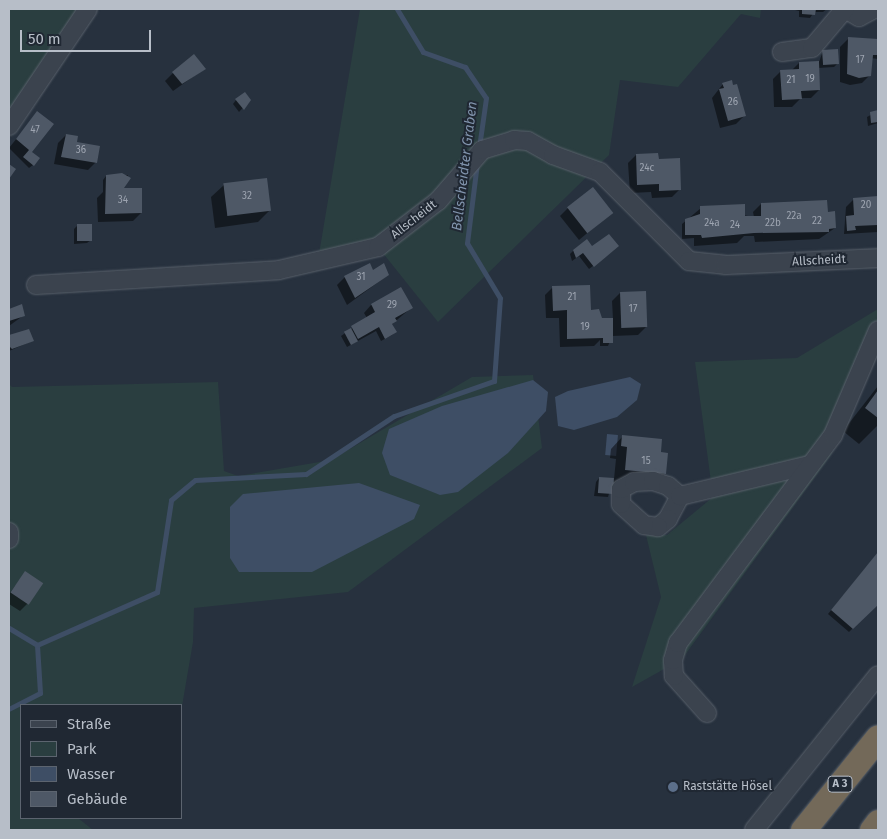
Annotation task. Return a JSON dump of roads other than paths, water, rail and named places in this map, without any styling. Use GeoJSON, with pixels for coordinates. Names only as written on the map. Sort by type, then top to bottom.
{"type":"FeatureCollection","features":[{"type":"Feature","properties":{"kind":"highway","name":"A 3"},"geometry":{"type":"LineString","coordinates":[[803,830],[878,737]]}},
{"type":"Feature","properties":{"kind":"highway"},"geometry":{"type":"LineString","coordinates":[[872,830],[878,822]]}},
{"type":"Feature","properties":{"kind":"street"},"geometry":{"type":"LineString","coordinates":[[9,126],[88,9]]}},
{"type":"Feature","properties":{"kind":"street"},"geometry":{"type":"LineString","coordinates":[[782,52],[812,48],[845,9],[859,17],[874,9],[878,12]]}},
{"type":"Feature","properties":{"kind":"street","name":"Allscheidt"},"geometry":{"type":"LineString","coordinates":[[36,286],[215,276],[289,268],[378,247],[438,202],[482,150],[514,140],[528,141],[553,155],[600,172],[689,261],[725,266],[878,258]]}},
{"type":"Feature","properties":{"kind":"street"},"geometry":{"type":"LineString","coordinates":[[707,713],[674,676],[673,660],[678,643],[833,435],[878,330]]}},
{"type":"Feature","properties":{"kind":"street"},"geometry":{"type":"LineString","coordinates":[[680,496],[809,465]]}},
{"type":"Feature","properties":{"kind":"street"},"geometry":{"type":"LineString","coordinates":[[9,532],[9,540]]}},
{"type":"Feature","properties":{"kind":"street"},"geometry":{"type":"LineString","coordinates":[[754,830],[878,675]]}},
{"type":"Feature","properties":{"kind":"water"},"geometry":{"type":"Polygon","coordinates":[[[630,377],[641,384],[637,400],[617,417],[574,430],[558,426],[555,397],[568,391],[630,377]]]}},
{"type":"Feature","properties":{"kind":"water"},"geometry":{"type":"Polygon","coordinates":[[[533,380],[548,392],[546,411],[508,453],[458,492],[440,495],[390,475],[382,453],[389,429],[442,406],[533,380]]]}},
{"type":"Feature","properties":{"kind":"water"},"geometry":{"type":"Polygon","coordinates":[[[607,434],[618,435],[616,456],[605,455],[607,434]]]}},
{"type":"Feature","properties":{"kind":"water"},"geometry":{"type":"Polygon","coordinates":[[[359,483],[420,505],[414,519],[312,572],[239,572],[230,558],[230,507],[243,494],[359,483]]]}},
{"type":"Feature","properties":{"kind":"waterway","name":"Bellscheidter Graben"},"geometry":{"type":"LineString","coordinates":[[397,9],[423,52],[465,67],[486,98],[479,147]]}},
{"type":"Feature","properties":{"kind":"waterway","name":"Bellscheidter Graben"},"geometry":{"type":"LineString","coordinates":[[37,645],[157,592],[171,500],[195,480],[306,474],[394,416],[494,381],[500,298],[467,243],[477,163]]}},
{"type":"Feature","properties":{"kind":"waterway"},"geometry":{"type":"LineString","coordinates":[[9,628],[37,645],[40,693],[9,709]]}},
{"type":"Feature","properties":{"kind":"place","name":"Raststätte Hösel"},"geometry":{"type":"Point","coordinates":[673,787]}}]}
